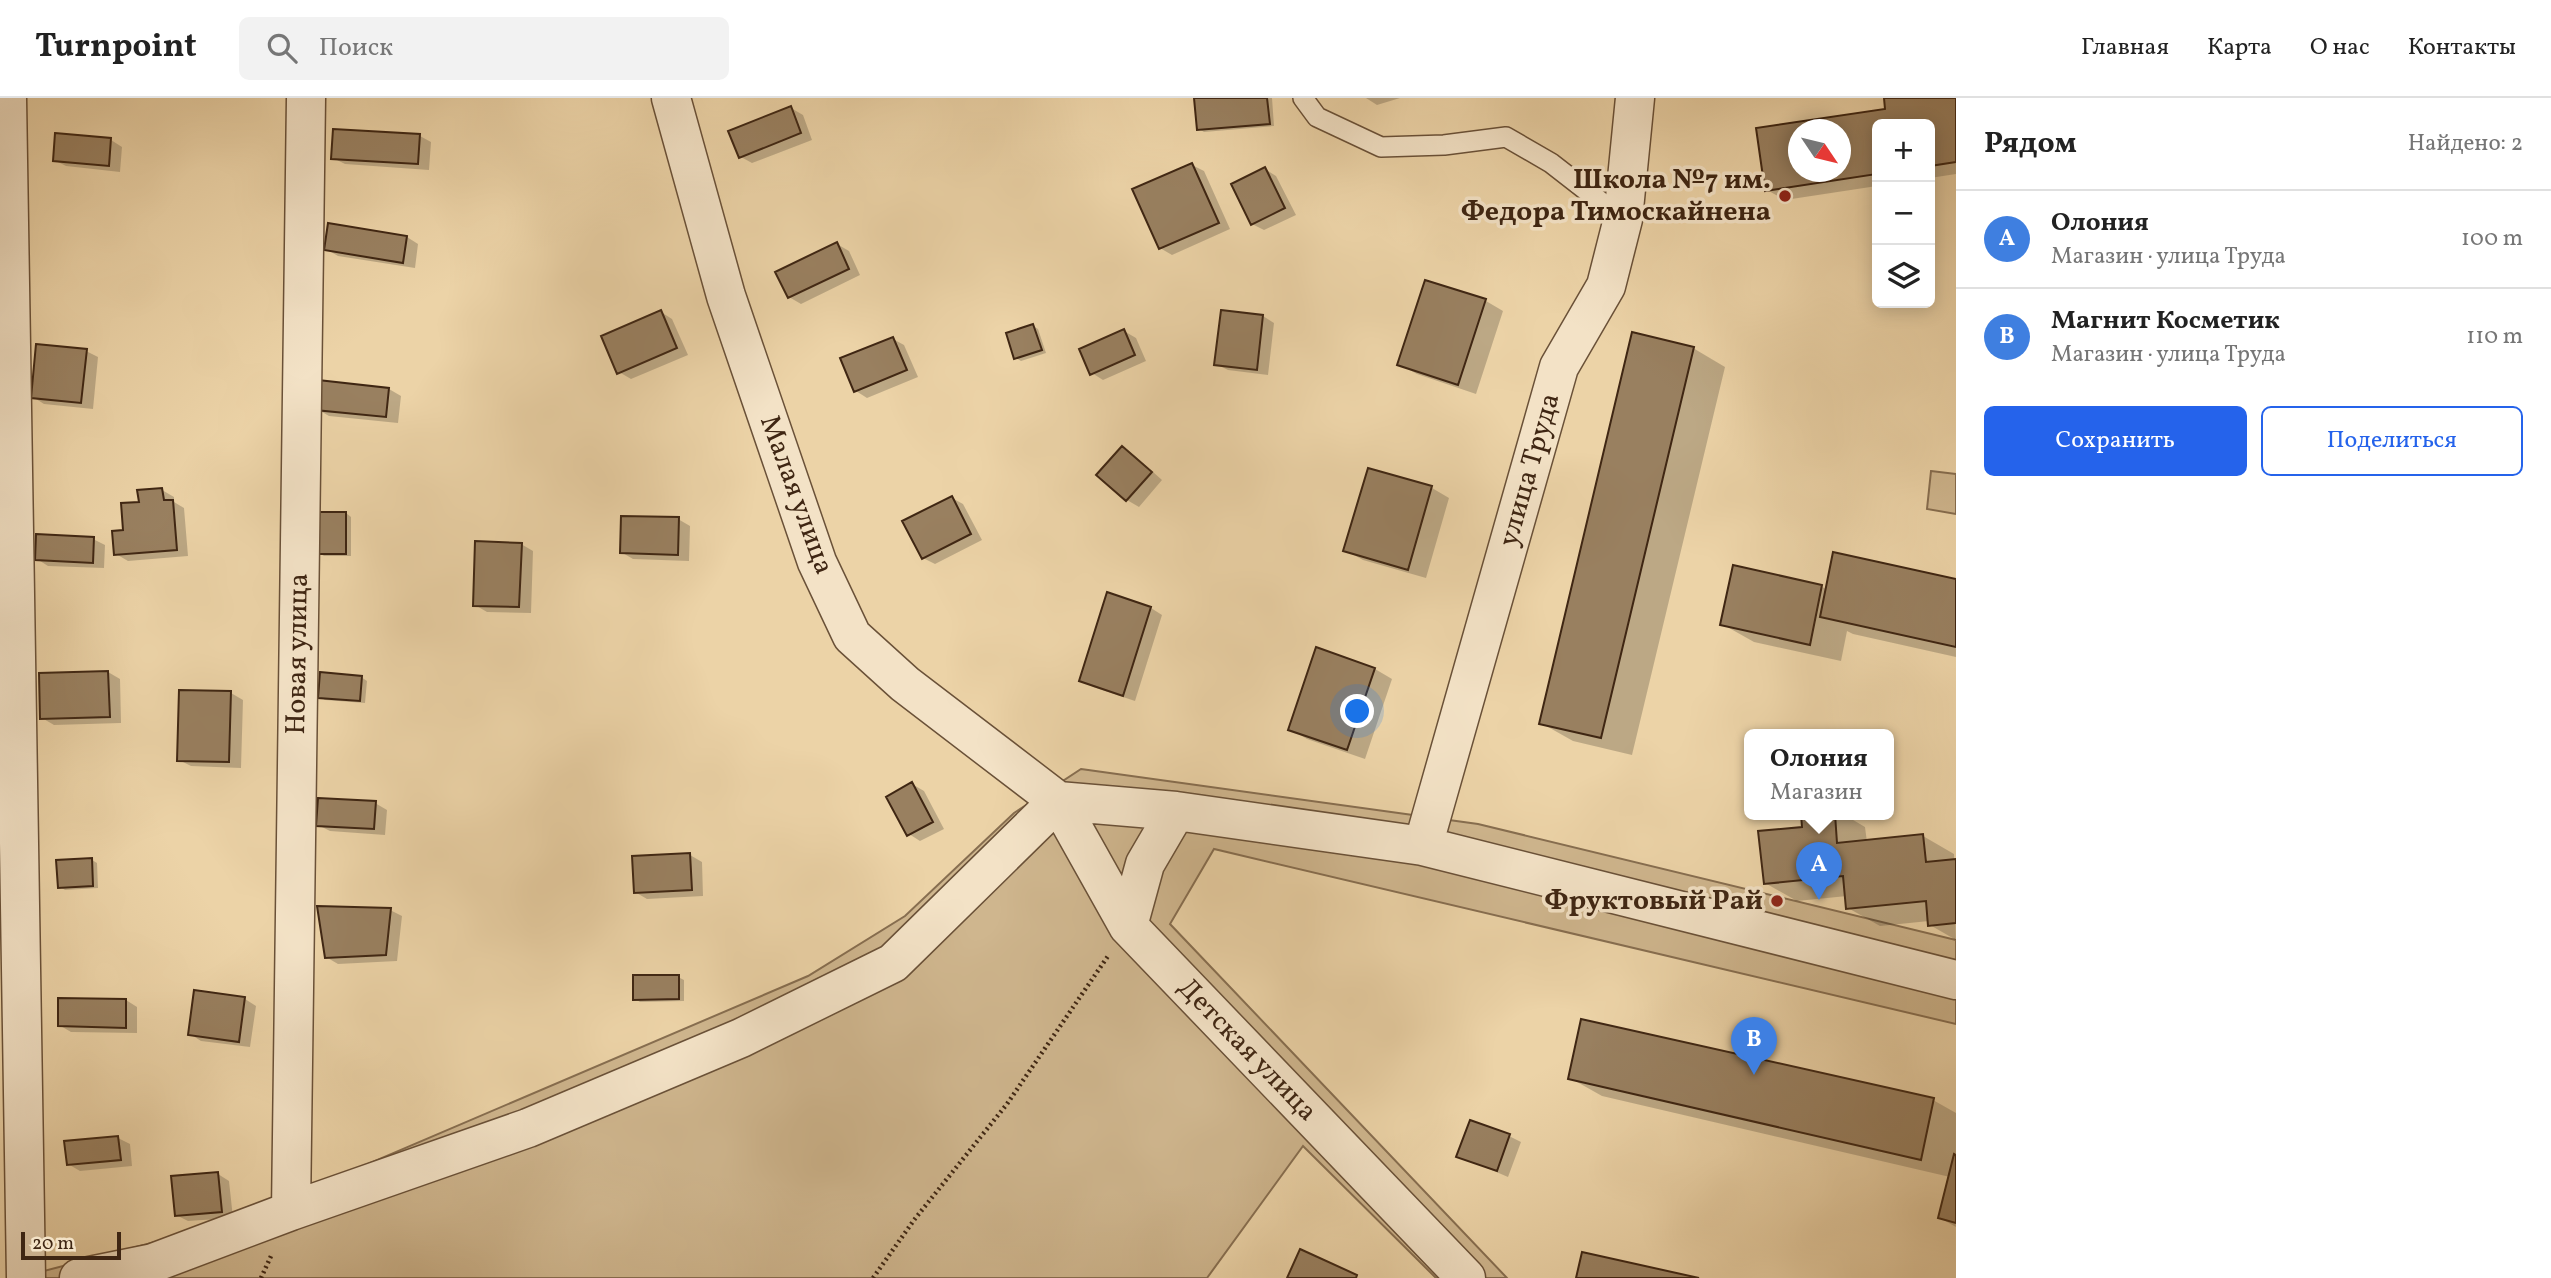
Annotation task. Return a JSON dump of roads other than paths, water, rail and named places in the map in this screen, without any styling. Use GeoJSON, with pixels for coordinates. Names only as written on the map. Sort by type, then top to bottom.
{"type":"FeatureCollection","features":[{"type":"Feature","properties":{"kind":"street"},"geometry":{"type":"LineString","coordinates":[[7,98],[26,1278]]}},
{"type":"Feature","properties":{"kind":"street","name":"Новая улица"},"geometry":{"type":"LineString","coordinates":[[291,1211],[306,98]]}},
{"type":"Feature","properties":{"kind":"street","name":"Малая улица"},"geometry":{"type":"LineString","coordinates":[[671,98],[726,296],[817,562],[852,636],[905,684],[1058,801]]}},
{"type":"Feature","properties":{"kind":"street","name":"улица Труда"},"geometry":{"type":"LineString","coordinates":[[1423,846],[1559,367],[1606,286],[1623,219],[1631,108]]}},
{"type":"Feature","properties":{"kind":"street"},"geometry":{"type":"LineString","coordinates":[[79,1278],[153,1263],[291,1211],[528,1128],[741,1038],[893,963],[1058,801],[1176,811],[1423,846],[1956,980]]}},
{"type":"Feature","properties":{"kind":"street","name":"Детская улица"},"geometry":{"type":"LineString","coordinates":[[1058,801],[1128,926],[1466,1278]]}},
{"type":"Feature","properties":{"kind":"street"},"geometry":{"type":"LineString","coordinates":[[1128,926],[1145,864],[1176,811]]}},
{"type":"Feature","properties":{"kind":"lane"},"geometry":{"type":"LineString","coordinates":[[1303,98],[1317,117],[1381,147],[1444,145],[1506,137],[1551,163],[1623,219]]}},
{"type":"Feature","properties":{"kind":"place","name":"Школа №7 им. Федора Тимоскайнена"},"geometry":{"type":"Point","coordinates":[1785,196]}},
{"type":"Feature","properties":{"kind":"place","name":"Олония"},"geometry":{"type":"Point","coordinates":[1819,900]}},
{"type":"Feature","properties":{"kind":"place","name":"Фруктовый Рай"},"geometry":{"type":"Point","coordinates":[1777,901]}},
{"type":"Feature","properties":{"kind":"place","name":"Магнит Косметик"},"geometry":{"type":"Point","coordinates":[1754,1075]}}]}
